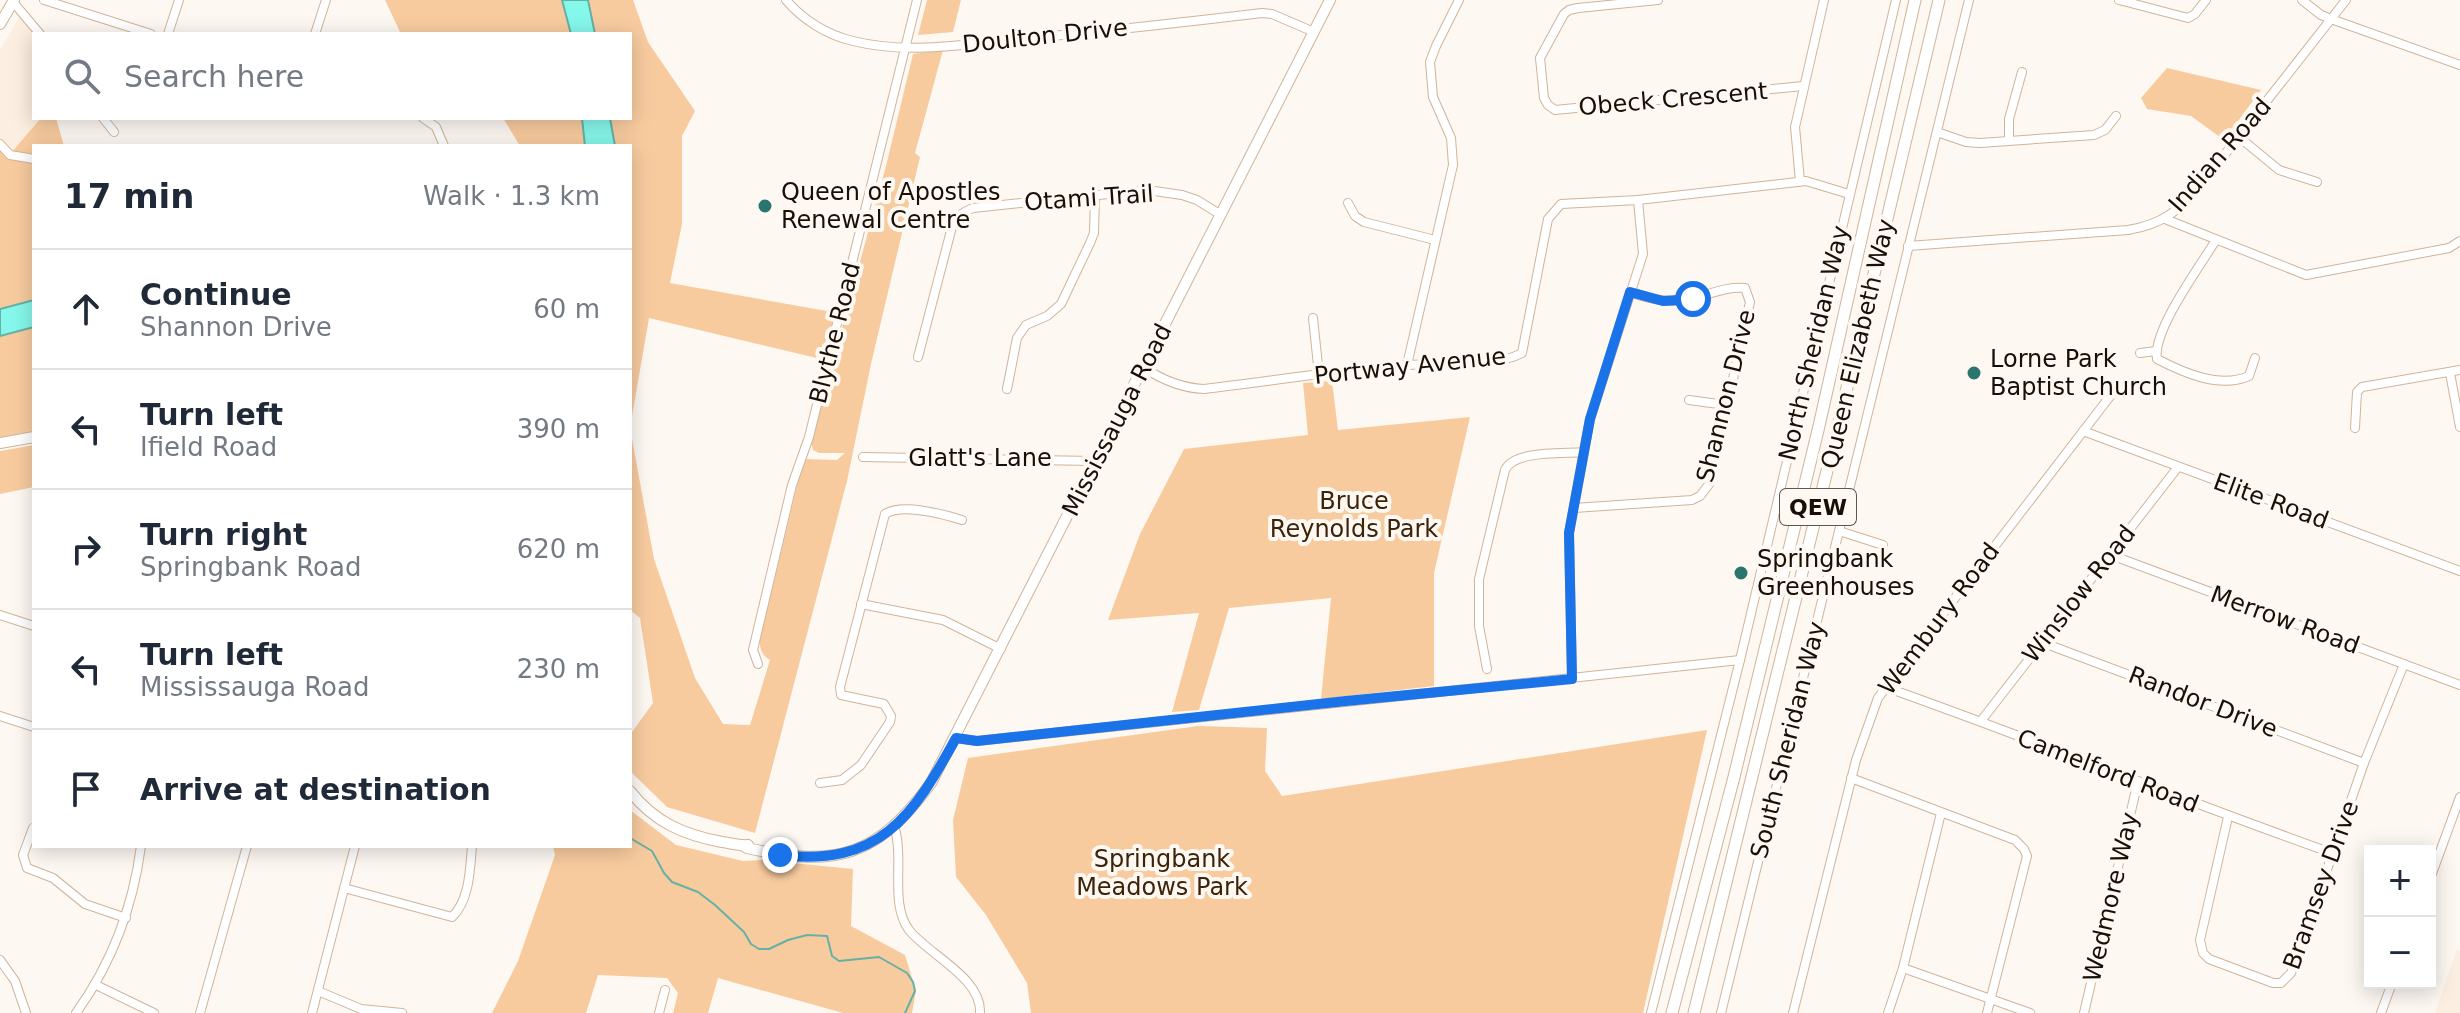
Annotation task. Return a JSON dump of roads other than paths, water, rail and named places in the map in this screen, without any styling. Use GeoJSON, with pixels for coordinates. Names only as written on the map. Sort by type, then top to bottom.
{"type":"FeatureCollection","features":[{"type":"Feature","properties":{"kind":"highway","name":"Queen Elizabeth Way"},"geometry":{"type":"LineString","coordinates":[[1672,1013],[1734,777],[1819,426],[1915,0]]}},
{"type":"Feature","properties":{"kind":"highway","name":"Queen Elizabeth Way"},"geometry":{"type":"LineString","coordinates":[[1694,1013],[1833,449],[1939,0]]}},
{"type":"Feature","properties":{"kind":"main road","name":"Mississauga Road"},"geometry":{"type":"LineString","coordinates":[[632,793],[647,811],[676,830],[744,846],[807,852],[851,845],[892,828],[911,810],[931,783],[956,738],[1330,0]]}},
{"type":"Feature","properties":{"kind":"main road"},"geometry":{"type":"LineString","coordinates":[[0,24],[14,1]]}},
{"type":"Feature","properties":{"kind":"main road"},"geometry":{"type":"LineString","coordinates":[[0,443],[32,437]]}},
{"type":"Feature","properties":{"kind":"street"},"geometry":{"type":"LineString","coordinates":[[44,0],[145,32]]}},
{"type":"Feature","properties":{"kind":"street"},"geometry":{"type":"LineString","coordinates":[[169,32],[179,0]]}},
{"type":"Feature","properties":{"kind":"street"},"geometry":{"type":"LineString","coordinates":[[316,32],[326,0]]}},
{"type":"Feature","properties":{"kind":"street","name":"Doulton Drive"},"geometry":{"type":"LineString","coordinates":[[786,0],[812,23],[837,36],[904,49],[1262,13],[1272,14],[1314,32]]}},
{"type":"Feature","properties":{"kind":"street","name":"Blythe Road"},"geometry":{"type":"LineString","coordinates":[[758,664],[753,650],[792,485],[809,437],[917,0]]}},
{"type":"Feature","properties":{"kind":"street"},"geometry":{"type":"LineString","coordinates":[[1407,365],[1453,165],[1451,138],[1433,97],[1430,62],[1459,0]]}},
{"type":"Feature","properties":{"kind":"street","name":"Obeck Crescent"},"geometry":{"type":"LineString","coordinates":[[1658,0],[1578,8],[1564,14],[1540,58],[1544,98],[1548,105],[1555,110],[1803,86]]}},
{"type":"Feature","properties":{"kind":"street"},"geometry":{"type":"LineString","coordinates":[[1800,181],[1795,127],[1824,0]]}},
{"type":"Feature","properties":{"kind":"street","name":"North Sheridan Way"},"geometry":{"type":"LineString","coordinates":[[1651,1013],[1740,660],[1896,0]]}},
{"type":"Feature","properties":{"kind":"street","name":"South Sheridan Way"},"geometry":{"type":"LineString","coordinates":[[1721,1013],[1969,0]]}},
{"type":"Feature","properties":{"kind":"street"},"geometry":{"type":"LineString","coordinates":[[2119,0],[2188,18],[2206,0]]}},
{"type":"Feature","properties":{"kind":"street"},"geometry":{"type":"LineString","coordinates":[[2302,0],[2321,15],[2460,65]]}},
{"type":"Feature","properties":{"kind":"street","name":"Indian Road"},"geometry":{"type":"LineString","coordinates":[[1908,246],[2128,230],[2165,219],[2177,212],[2192,195],[2346,0]]}},
{"type":"Feature","properties":{"kind":"street"},"geometry":{"type":"LineString","coordinates":[[14,1],[38,32]]}},
{"type":"Feature","properties":{"kind":"street"},"geometry":{"type":"LineString","coordinates":[[2009,140],[2009,119],[2022,72]]}},
{"type":"Feature","properties":{"kind":"street"},"geometry":{"type":"LineString","coordinates":[[1937,132],[1966,142],[2094,135],[2105,130],[2116,116]]}},
{"type":"Feature","properties":{"kind":"street"},"geometry":{"type":"LineString","coordinates":[[105,120],[114,132]]}},
{"type":"Feature","properties":{"kind":"street"},"geometry":{"type":"LineString","coordinates":[[426,120],[436,127],[443,144]]}},
{"type":"Feature","properties":{"kind":"street"},"geometry":{"type":"LineString","coordinates":[[2239,137],[2279,170],[2317,182]]}},
{"type":"Feature","properties":{"kind":"street"},"geometry":{"type":"LineString","coordinates":[[0,144],[10,155],[32,159]]}},
{"type":"Feature","properties":{"kind":"street","name":"Portway Avenue"},"geometry":{"type":"LineString","coordinates":[[1143,367],[1188,388],[1204,389],[1407,365],[1513,358],[1522,353],[1548,219],[1561,204],[1638,200],[1800,181],[1849,194]]}},
{"type":"Feature","properties":{"kind":"street","name":"Otami Trail"},"geometry":{"type":"LineString","coordinates":[[918,357],[953,223],[958,216],[973,208],[1147,190],[1197,200],[1221,215]]}},
{"type":"Feature","properties":{"kind":"street"},"geometry":{"type":"LineString","coordinates":[[1007,389],[1017,338],[1026,325],[1047,316],[1061,304],[1090,243],[1094,233],[1095,196]]}},
{"type":"Feature","properties":{"kind":"street"},"geometry":{"type":"LineString","coordinates":[[1572,679],[1569,533],[1590,419],[1643,254],[1638,200]]}},
{"type":"Feature","properties":{"kind":"street"},"geometry":{"type":"LineString","coordinates":[[1348,203],[1355,216],[1364,222],[1435,240]]}},
{"type":"Feature","properties":{"kind":"street"},"geometry":{"type":"LineString","coordinates":[[2165,219],[2306,275],[2449,248],[2460,241]]}},
{"type":"Feature","properties":{"kind":"street"},"geometry":{"type":"LineString","coordinates":[[2216,240],[2177,302],[2158,342],[2157,359],[2200,377],[2229,381],[2249,376],[2255,358]]}},
{"type":"Feature","properties":{"kind":"street","name":"Shannon Drive"},"geometry":{"type":"LineString","coordinates":[[1574,508],[1681,501],[1700,496],[1710,483],[1750,302],[1745,288],[1726,289],[1677,301],[1650,299],[1630,292]]}},
{"type":"Feature","properties":{"kind":"street"},"geometry":{"type":"LineString","coordinates":[[1313,318],[1319,375]]}},
{"type":"Feature","properties":{"kind":"street"},"geometry":{"type":"LineString","coordinates":[[2140,353],[2156,351]]}},
{"type":"Feature","properties":{"kind":"street"},"geometry":{"type":"LineString","coordinates":[[2355,428],[2357,392],[2362,387],[2460,370]]}},
{"type":"Feature","properties":{"kind":"street"},"geometry":{"type":"LineString","coordinates":[[2450,373],[2460,427]]}},
{"type":"Feature","properties":{"kind":"street","name":"Wembury Road"},"geometry":{"type":"LineString","coordinates":[[1793,1013],[1851,778],[1878,698],[2111,395]]}},
{"type":"Feature","properties":{"kind":"street"},"geometry":{"type":"LineString","coordinates":[[1689,400],[1726,405]]}},
{"type":"Feature","properties":{"kind":"street","name":"Elite Road"},"geometry":{"type":"LineString","coordinates":[[2083,431],[2460,571]]}},
{"type":"Feature","properties":{"kind":"street"},"geometry":{"type":"LineString","coordinates":[[1487,669],[1479,626],[1479,579],[1508,463],[1520,456],[1584,452]]}},
{"type":"Feature","properties":{"kind":"street","name":"Glatt's Lane"},"geometry":{"type":"LineString","coordinates":[[863,457],[1096,461]]}},
{"type":"Feature","properties":{"kind":"street","name":"Winslow Road"},"geometry":{"type":"LineString","coordinates":[[1981,721],[2178,467]]}},
{"type":"Feature","properties":{"kind":"street"},"geometry":{"type":"LineString","coordinates":[[820,783],[842,780],[861,765],[890,722],[891,716],[884,704],[841,695],[841,680],[885,514],[894,510],[934,512],[962,520]]}},
{"type":"Feature","properties":{"kind":"street"},"geometry":{"type":"LineString","coordinates":[[1839,531],[1883,545]]}},
{"type":"Feature","properties":{"kind":"street","name":"Merrow Road"},"geometry":{"type":"LineString","coordinates":[[2111,555],[2460,685]]}},
{"type":"Feature","properties":{"kind":"street"},"geometry":{"type":"LineString","coordinates":[[861,604],[943,620],[1001,649]]}},
{"type":"Feature","properties":{"kind":"street"},"geometry":{"type":"LineString","coordinates":[[0,615],[32,625]]}},
{"type":"Feature","properties":{"kind":"street","name":"Randor Drive"},"geometry":{"type":"LineString","coordinates":[[2041,642],[2364,763]]}},
{"type":"Feature","properties":{"kind":"street"},"geometry":{"type":"LineString","coordinates":[[956,738],[977,741],[1740,660]]}},
{"type":"Feature","properties":{"kind":"street","name":"Bramsey Drive"},"geometry":{"type":"LineString","coordinates":[[2228,817],[2200,940],[2201,947],[2209,959],[2273,983],[2281,983],[2291,973],[2364,763],[2404,664]]}},
{"type":"Feature","properties":{"kind":"street","name":"Camelford Road"},"geometry":{"type":"LineString","coordinates":[[1885,687],[2228,817],[2332,853]]}},
{"type":"Feature","properties":{"kind":"street"},"geometry":{"type":"LineString","coordinates":[[0,716],[32,726]]}},
{"type":"Feature","properties":{"kind":"street"},"geometry":{"type":"LineString","coordinates":[[1851,778],[2015,840],[2024,849],[2027,856],[1987,1013]]}},
{"type":"Feature","properties":{"kind":"street","name":"Wedmore Way"},"geometry":{"type":"LineString","coordinates":[[2084,1013],[2138,781]]}},
{"type":"Feature","properties":{"kind":"street"},"geometry":{"type":"LineString","coordinates":[[2436,863],[2460,797]]}},
{"type":"Feature","properties":{"kind":"street"},"geometry":{"type":"LineString","coordinates":[[1888,1013],[1903,968],[1941,813]]}},
{"type":"Feature","properties":{"kind":"street"},"geometry":{"type":"LineString","coordinates":[[892,828],[900,841],[898,895],[901,914],[908,928],[925,947],[975,990],[981,1005],[980,1013]]}},
{"type":"Feature","properties":{"kind":"street"},"geometry":{"type":"LineString","coordinates":[[32,831],[23,855],[27,868],[53,878],[85,904],[126,918]]}},
{"type":"Feature","properties":{"kind":"street"},"geometry":{"type":"LineString","coordinates":[[76,1013],[96,985],[126,918],[141,848]]}},
{"type":"Feature","properties":{"kind":"street"},"geometry":{"type":"LineString","coordinates":[[200,1013],[246,848]]}},
{"type":"Feature","properties":{"kind":"street"},"geometry":{"type":"LineString","coordinates":[[312,1013],[354,848]]}},
{"type":"Feature","properties":{"kind":"street"},"geometry":{"type":"LineString","coordinates":[[344,888],[452,917],[461,907],[470,872],[472,848]]}},
{"type":"Feature","properties":{"kind":"street"},"geometry":{"type":"LineString","coordinates":[[0,960],[15,981],[26,1013]]}},
{"type":"Feature","properties":{"kind":"street"},"geometry":{"type":"LineString","coordinates":[[1903,968],[2030,1013]]}},
{"type":"Feature","properties":{"kind":"street"},"geometry":{"type":"LineString","coordinates":[[96,985],[154,1013]]}},
{"type":"Feature","properties":{"kind":"street"},"geometry":{"type":"LineString","coordinates":[[2381,1013],[2390,989]]}},
{"type":"Feature","properties":{"kind":"street"},"geometry":{"type":"LineString","coordinates":[[659,1013],[665,990]]}},
{"type":"Feature","properties":{"kind":"street"},"geometry":{"type":"LineString","coordinates":[[318,991],[361,1009],[402,1013]]}},
{"type":"Feature","properties":{"kind":"water"},"geometry":{"type":"Polygon","coordinates":[[[562,0],[588,0],[595,32],[570,32],[562,0]]]}},
{"type":"Feature","properties":{"kind":"water"},"geometry":{"type":"Polygon","coordinates":[[[582,120],[610,120],[615,144],[585,144],[582,120]]]}},
{"type":"Feature","properties":{"kind":"water"},"geometry":{"type":"Polygon","coordinates":[[[32,301],[32,328],[0,336],[0,309],[32,301]]]}},
{"type":"Feature","properties":{"kind":"waterway"},"geometry":{"type":"LineString","coordinates":[[632,839],[652,851],[672,882],[698,892],[715,905],[759,949],[769,949],[807,935],[827,936],[832,956],[839,961],[879,957],[907,973],[915,991],[905,1013]]}},
{"type":"Feature","properties":{"kind":"place","name":"Queen of Apostles Renewal Centre"},"geometry":{"type":"Point","coordinates":[765,206]}},
{"type":"Feature","properties":{"kind":"place","name":"Lorne Park Baptist Church"},"geometry":{"type":"Point","coordinates":[1974,373]}},
{"type":"Feature","properties":{"kind":"place","name":"Springbank Greenhouses"},"geometry":{"type":"Point","coordinates":[1741,573]}},
{"type":"Feature","properties":{"kind":"park label","name":"Bruce Reynolds Park"},"geometry":{"type":"Point","coordinates":[1354,515]}},
{"type":"Feature","properties":{"kind":"park label","name":"Springbank Meadows Park"},"geometry":{"type":"Point","coordinates":[1162,873]}}]}
